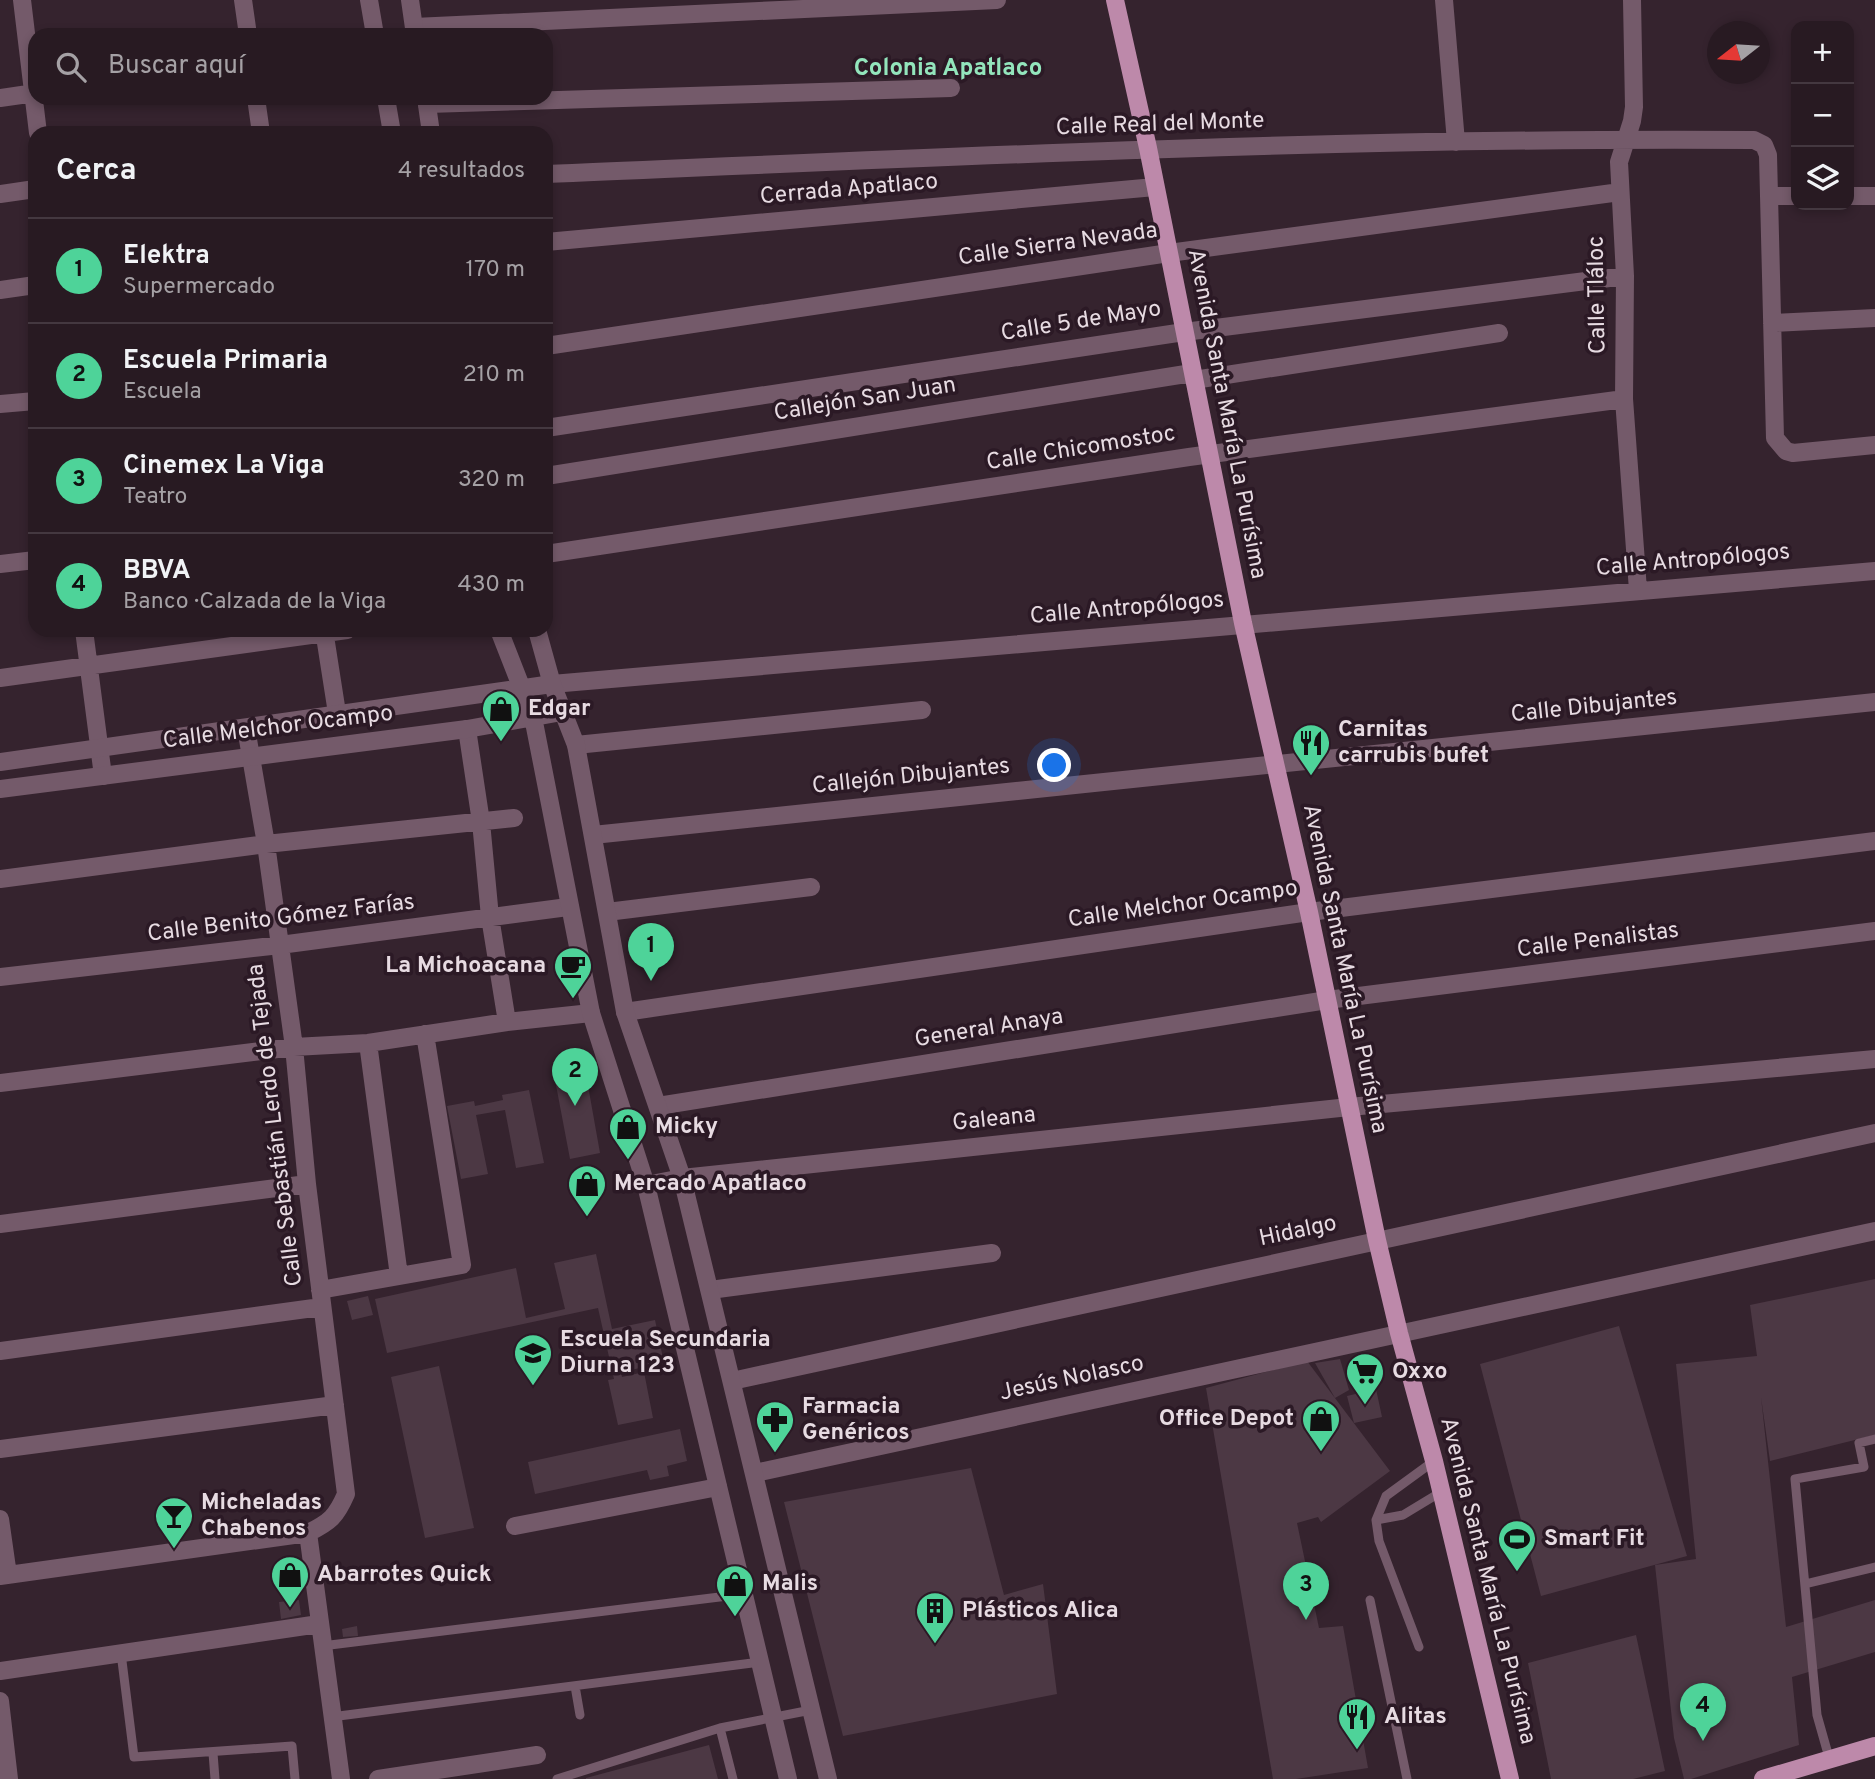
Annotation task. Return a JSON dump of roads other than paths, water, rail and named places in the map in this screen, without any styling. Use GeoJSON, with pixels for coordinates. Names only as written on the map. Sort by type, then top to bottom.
{"type":"FeatureCollection","features":[{"type":"Feature","properties":{"kind":"main road","name":"Avenida Santa María La Purísima"},"geometry":{"type":"LineString","coordinates":[[1115,0],[1148,148],[1243,623],[1309,912],[1377,1240],[1434,1461],[1510,1779]]}},
{"type":"Feature","properties":{"kind":"main road"},"geometry":{"type":"LineString","coordinates":[[1763,1779],[1875,1746]]}},
{"type":"Feature","properties":{"kind":"street"},"geometry":{"type":"LineString","coordinates":[[22,0],[28,47]]}},
{"type":"Feature","properties":{"kind":"street"},"geometry":{"type":"LineString","coordinates":[[243,0],[247,28]]}},
{"type":"Feature","properties":{"kind":"street"},"geometry":{"type":"LineString","coordinates":[[369,0],[374,28]]}},
{"type":"Feature","properties":{"kind":"street"},"geometry":{"type":"LineString","coordinates":[[410,0],[414,28]]}},
{"type":"Feature","properties":{"kind":"street"},"geometry":{"type":"LineString","coordinates":[[470,28],[997,0]]}},
{"type":"Feature","properties":{"kind":"street"},"geometry":{"type":"LineString","coordinates":[[1444,0],[1456,142]]}},
{"type":"Feature","properties":{"kind":"street","name":"Calle Tláloc"},"geometry":{"type":"LineString","coordinates":[[1632,0],[1634,107],[1619,162],[1619,192],[1625,276],[1624,399],[1638,590]]}},
{"type":"Feature","properties":{"kind":"street"},"geometry":{"type":"LineString","coordinates":[[553,98],[951,88]]}},
{"type":"Feature","properties":{"kind":"street"},"geometry":{"type":"LineString","coordinates":[[0,98],[28,95]]}},
{"type":"Feature","properties":{"kind":"street"},"geometry":{"type":"LineString","coordinates":[[35,105],[37,126]]}},
{"type":"Feature","properties":{"kind":"street"},"geometry":{"type":"LineString","coordinates":[[257,105],[260,126]]}},
{"type":"Feature","properties":{"kind":"street"},"geometry":{"type":"LineString","coordinates":[[387,105],[391,126]]}},
{"type":"Feature","properties":{"kind":"street"},"geometry":{"type":"LineString","coordinates":[[427,105],[430,126]]}},
{"type":"Feature","properties":{"kind":"street","name":"Calle Real del Monte"},"geometry":{"type":"LineString","coordinates":[[553,174],[1148,148],[1626,139],[1754,140],[1764,145],[1768,155],[1769,196]]}},
{"type":"Feature","properties":{"kind":"street","name":"Cerrada Apatlaco"},"geometry":{"type":"LineString","coordinates":[[553,241],[1155,187]]}},
{"type":"Feature","properties":{"kind":"street"},"geometry":{"type":"LineString","coordinates":[[0,194],[28,190]]}},
{"type":"Feature","properties":{"kind":"street","name":"Calle Sierra Nevada"},"geometry":{"type":"LineString","coordinates":[[553,345],[1169,253],[1619,192]]}},
{"type":"Feature","properties":{"kind":"street"},"geometry":{"type":"LineString","coordinates":[[1791,196],[1769,196],[1775,438],[1786,451],[1793,453],[1875,445]]}},
{"type":"Feature","properties":{"kind":"street"},"geometry":{"type":"LineString","coordinates":[[1854,196],[1875,196]]}},
{"type":"Feature","properties":{"kind":"street","name":"Calle 5 de Mayo"},"geometry":{"type":"LineString","coordinates":[[553,427],[1184,332],[1625,276]]}},
{"type":"Feature","properties":{"kind":"street"},"geometry":{"type":"LineString","coordinates":[[0,290],[28,286]]}},
{"type":"Feature","properties":{"kind":"street"},"geometry":{"type":"LineString","coordinates":[[1772,323],[1875,318]]}},
{"type":"Feature","properties":{"kind":"street","name":"Callejón San Juan"},"geometry":{"type":"LineString","coordinates":[[553,475],[1193,376],[1499,333]]}},
{"type":"Feature","properties":{"kind":"street","name":"Calle Chicomostoc"},"geometry":{"type":"LineString","coordinates":[[553,553],[1210,454],[1624,399]]}},
{"type":"Feature","properties":{"kind":"street"},"geometry":{"type":"LineString","coordinates":[[0,404],[28,402]]}},
{"type":"Feature","properties":{"kind":"street"},"geometry":{"type":"LineString","coordinates":[[0,564],[28,561]]}},
{"type":"Feature","properties":{"kind":"street","name":"Calle Antropólogos"},"geometry":{"type":"LineString","coordinates":[[552,684],[1875,570]]}},
{"type":"Feature","properties":{"kind":"street"},"geometry":{"type":"LineString","coordinates":[[85,637],[103,776]]}},
{"type":"Feature","properties":{"kind":"street"},"geometry":{"type":"LineString","coordinates":[[0,678],[289,637]]}},
{"type":"Feature","properties":{"kind":"street"},"geometry":{"type":"LineString","coordinates":[[325,637],[337,713]]}},
{"type":"Feature","properties":{"kind":"street"},"geometry":{"type":"LineString","coordinates":[[501,637],[533,717],[568,907],[591,1013],[646,1185],[789,1779]]}},
{"type":"Feature","properties":{"kind":"street"},"geometry":{"type":"LineString","coordinates":[[539,637],[552,684],[576,745],[625,1012],[682,1178],[828,1779]]}},
{"type":"Feature","properties":{"kind":"street","name":"Calle Melchor Ocampo"},"geometry":{"type":"LineString","coordinates":[[0,762],[552,684]]}},
{"type":"Feature","properties":{"kind":"street","name":"Calle Dibujantes"},"geometry":{"type":"LineString","coordinates":[[1276,764],[1875,702]]}},
{"type":"Feature","properties":{"kind":"street"},"geometry":{"type":"LineString","coordinates":[[576,745],[922,710]]}},
{"type":"Feature","properties":{"kind":"street","name":"Calle Melchor Ocampo"},"geometry":{"type":"LineString","coordinates":[[0,789],[467,729],[562,712]]}},
{"type":"Feature","properties":{"kind":"street","name":"Calle Sebastián Lerdo de Tejada"},"geometry":{"type":"LineString","coordinates":[[246,728],[266,844],[294,1047],[307,1184],[346,1494],[337,1515],[308,1533]]}},
{"type":"Feature","properties":{"kind":"street"},"geometry":{"type":"LineString","coordinates":[[467,729],[481,822],[490,917],[507,1022]]}},
{"type":"Feature","properties":{"kind":"street","name":"Callejón Dibujantes"},"geometry":{"type":"LineString","coordinates":[[593,835],[1276,764]]}},
{"type":"Feature","properties":{"kind":"street"},"geometry":{"type":"LineString","coordinates":[[0,879],[266,844],[514,818]]}},
{"type":"Feature","properties":{"kind":"street","name":"Calle Melchor Ocampo"},"geometry":{"type":"LineString","coordinates":[[625,1012],[1309,912],[1875,841]]}},
{"type":"Feature","properties":{"kind":"street"},"geometry":{"type":"LineString","coordinates":[[607,912],[811,887]]}},
{"type":"Feature","properties":{"kind":"street","name":"Calle Benito Gómez Farías"},"geometry":{"type":"LineString","coordinates":[[0,977],[280,945],[568,907]]}},
{"type":"Feature","properties":{"kind":"street","name":"Calle Penalistas"},"geometry":{"type":"LineString","coordinates":[[1327,1000],[1875,931]]}},
{"type":"Feature","properties":{"kind":"street","name":"General Anaya"},"geometry":{"type":"LineString","coordinates":[[658,1106],[1327,1000]]}},
{"type":"Feature","properties":{"kind":"street"},"geometry":{"type":"LineString","coordinates":[[0,1083],[294,1047],[368,1043],[507,1022],[591,1013]]}},
{"type":"Feature","properties":{"kind":"street"},"geometry":{"type":"LineString","coordinates":[[0,1352],[321,1298],[399,1276],[462,1265],[425,1034]]}},
{"type":"Feature","properties":{"kind":"street"},"geometry":{"type":"LineString","coordinates":[[368,1043],[399,1276]]}},
{"type":"Feature","properties":{"kind":"street","name":"Galeana"},"geometry":{"type":"LineString","coordinates":[[646,1185],[682,1178],[1349,1107],[1875,1059]]}},
{"type":"Feature","properties":{"kind":"street","name":"Hidalgo"},"geometry":{"type":"LineString","coordinates":[[732,1381],[1875,1133]]}},
{"type":"Feature","properties":{"kind":"street"},"geometry":{"type":"LineString","coordinates":[[0,1224],[307,1184]]}},
{"type":"Feature","properties":{"kind":"street","name":"Jesús Nolasco"},"geometry":{"type":"LineString","coordinates":[[755,1473],[1875,1231]]}},
{"type":"Feature","properties":{"kind":"street"},"geometry":{"type":"LineString","coordinates":[[710,1290],[992,1253]]}},
{"type":"Feature","properties":{"kind":"street"},"geometry":{"type":"LineString","coordinates":[[0,1449],[335,1405]]}},
{"type":"Feature","properties":{"kind":"street"},"geometry":{"type":"LineString","coordinates":[[515,1526],[718,1487]]}},
{"type":"Feature","properties":{"kind":"street"},"geometry":{"type":"LineString","coordinates":[[0,1519],[4,1575],[308,1533],[341,1779]]}},
{"type":"Feature","properties":{"kind":"street"},"geometry":{"type":"LineString","coordinates":[[0,1671],[319,1624]]}},
{"type":"Feature","properties":{"kind":"street"},"geometry":{"type":"LineString","coordinates":[[0,1701],[9,1779]]}},
{"type":"Feature","properties":{"kind":"street"},"geometry":{"type":"LineString","coordinates":[[378,1779],[429,1776],[537,1755]]}},
{"type":"Feature","properties":{"kind":"lane"},"geometry":{"type":"LineString","coordinates":[[1829,1761],[1817,1715],[1795,1479],[1864,1467],[1859,1443],[1875,1439]]}},
{"type":"Feature","properties":{"kind":"lane"},"geometry":{"type":"LineString","coordinates":[[1419,1647],[1379,1541],[1376,1520],[1386,1496],[1434,1461]]}},
{"type":"Feature","properties":{"kind":"lane"},"geometry":{"type":"LineString","coordinates":[[1376,1520],[1403,1515],[1441,1492]]}},
{"type":"Feature","properties":{"kind":"lane"},"geometry":{"type":"LineString","coordinates":[[1805,1584],[1875,1567]]}},
{"type":"Feature","properties":{"kind":"lane"},"geometry":{"type":"LineString","coordinates":[[322,1646],[744,1594]]}},
{"type":"Feature","properties":{"kind":"lane"},"geometry":{"type":"LineString","coordinates":[[1370,1600],[1407,1779]]}},
{"type":"Feature","properties":{"kind":"lane"},"geometry":{"type":"LineString","coordinates":[[121,1653],[134,1757],[292,1746],[295,1779]]}},
{"type":"Feature","properties":{"kind":"lane"},"geometry":{"type":"LineString","coordinates":[[331,1717],[760,1662]]}},
{"type":"Feature","properties":{"kind":"lane"},"geometry":{"type":"LineString","coordinates":[[575,1686],[580,1714]]}},
{"type":"Feature","properties":{"kind":"lane"},"geometry":{"type":"LineString","coordinates":[[557,1779],[720,1728],[811,1710]]}},
{"type":"Feature","properties":{"kind":"lane"},"geometry":{"type":"LineString","coordinates":[[720,1728],[733,1779]]}},
{"type":"Feature","properties":{"kind":"lane"},"geometry":{"type":"LineString","coordinates":[[213,1753],[215,1779]]}},
{"type":"Feature","properties":{"kind":"place","name":"Edgar"},"geometry":{"type":"Point","coordinates":[501,743]}},
{"type":"Feature","properties":{"kind":"place","name":"Carnitas carrubis bufet"},"geometry":{"type":"Point","coordinates":[1311,777]}},
{"type":"Feature","properties":{"kind":"place","name":"Elektra"},"geometry":{"type":"Point","coordinates":[651,981]}},
{"type":"Feature","properties":{"kind":"place","name":"La Michoacana"},"geometry":{"type":"Point","coordinates":[573,1000]}},
{"type":"Feature","properties":{"kind":"place","name":"Escuela Primaria"},"geometry":{"type":"Point","coordinates":[575,1106]}},
{"type":"Feature","properties":{"kind":"place","name":"Micky"},"geometry":{"type":"Point","coordinates":[628,1161]}},
{"type":"Feature","properties":{"kind":"place","name":"Mercado Apatlaco"},"geometry":{"type":"Point","coordinates":[587,1218]}},
{"type":"Feature","properties":{"kind":"place","name":"Escuela Secundaria Diurna 123"},"geometry":{"type":"Point","coordinates":[533,1387]}},
{"type":"Feature","properties":{"kind":"place","name":"Oxxo"},"geometry":{"type":"Point","coordinates":[1365,1406]}},
{"type":"Feature","properties":{"kind":"place","name":"Office Depot"},"geometry":{"type":"Point","coordinates":[1321,1453]}},
{"type":"Feature","properties":{"kind":"place","name":"Farmacia Genéricos"},"geometry":{"type":"Point","coordinates":[775,1454]}},
{"type":"Feature","properties":{"kind":"place","name":"Micheladas Chabenos"},"geometry":{"type":"Point","coordinates":[174,1550]}},
{"type":"Feature","properties":{"kind":"place","name":"Smart Fit"},"geometry":{"type":"Point","coordinates":[1517,1573]}},
{"type":"Feature","properties":{"kind":"place","name":"Abarrotes Quick"},"geometry":{"type":"Point","coordinates":[290,1609]}},
{"type":"Feature","properties":{"kind":"place","name":"Malis"},"geometry":{"type":"Point","coordinates":[735,1618]}},
{"type":"Feature","properties":{"kind":"place","name":"Cinemex La Viga"},"geometry":{"type":"Point","coordinates":[1306,1620]}},
{"type":"Feature","properties":{"kind":"place","name":"Plásticos Alica"},"geometry":{"type":"Point","coordinates":[935,1645]}},
{"type":"Feature","properties":{"kind":"place","name":"BBVA"},"geometry":{"type":"Point","coordinates":[1703,1741]}},
{"type":"Feature","properties":{"kind":"place","name":"Alitas"},"geometry":{"type":"Point","coordinates":[1357,1751]}},
{"type":"Feature","properties":{"kind":"district","name":"Colonia Apatlaco"},"geometry":{"type":"Point","coordinates":[948,69]}}]}
